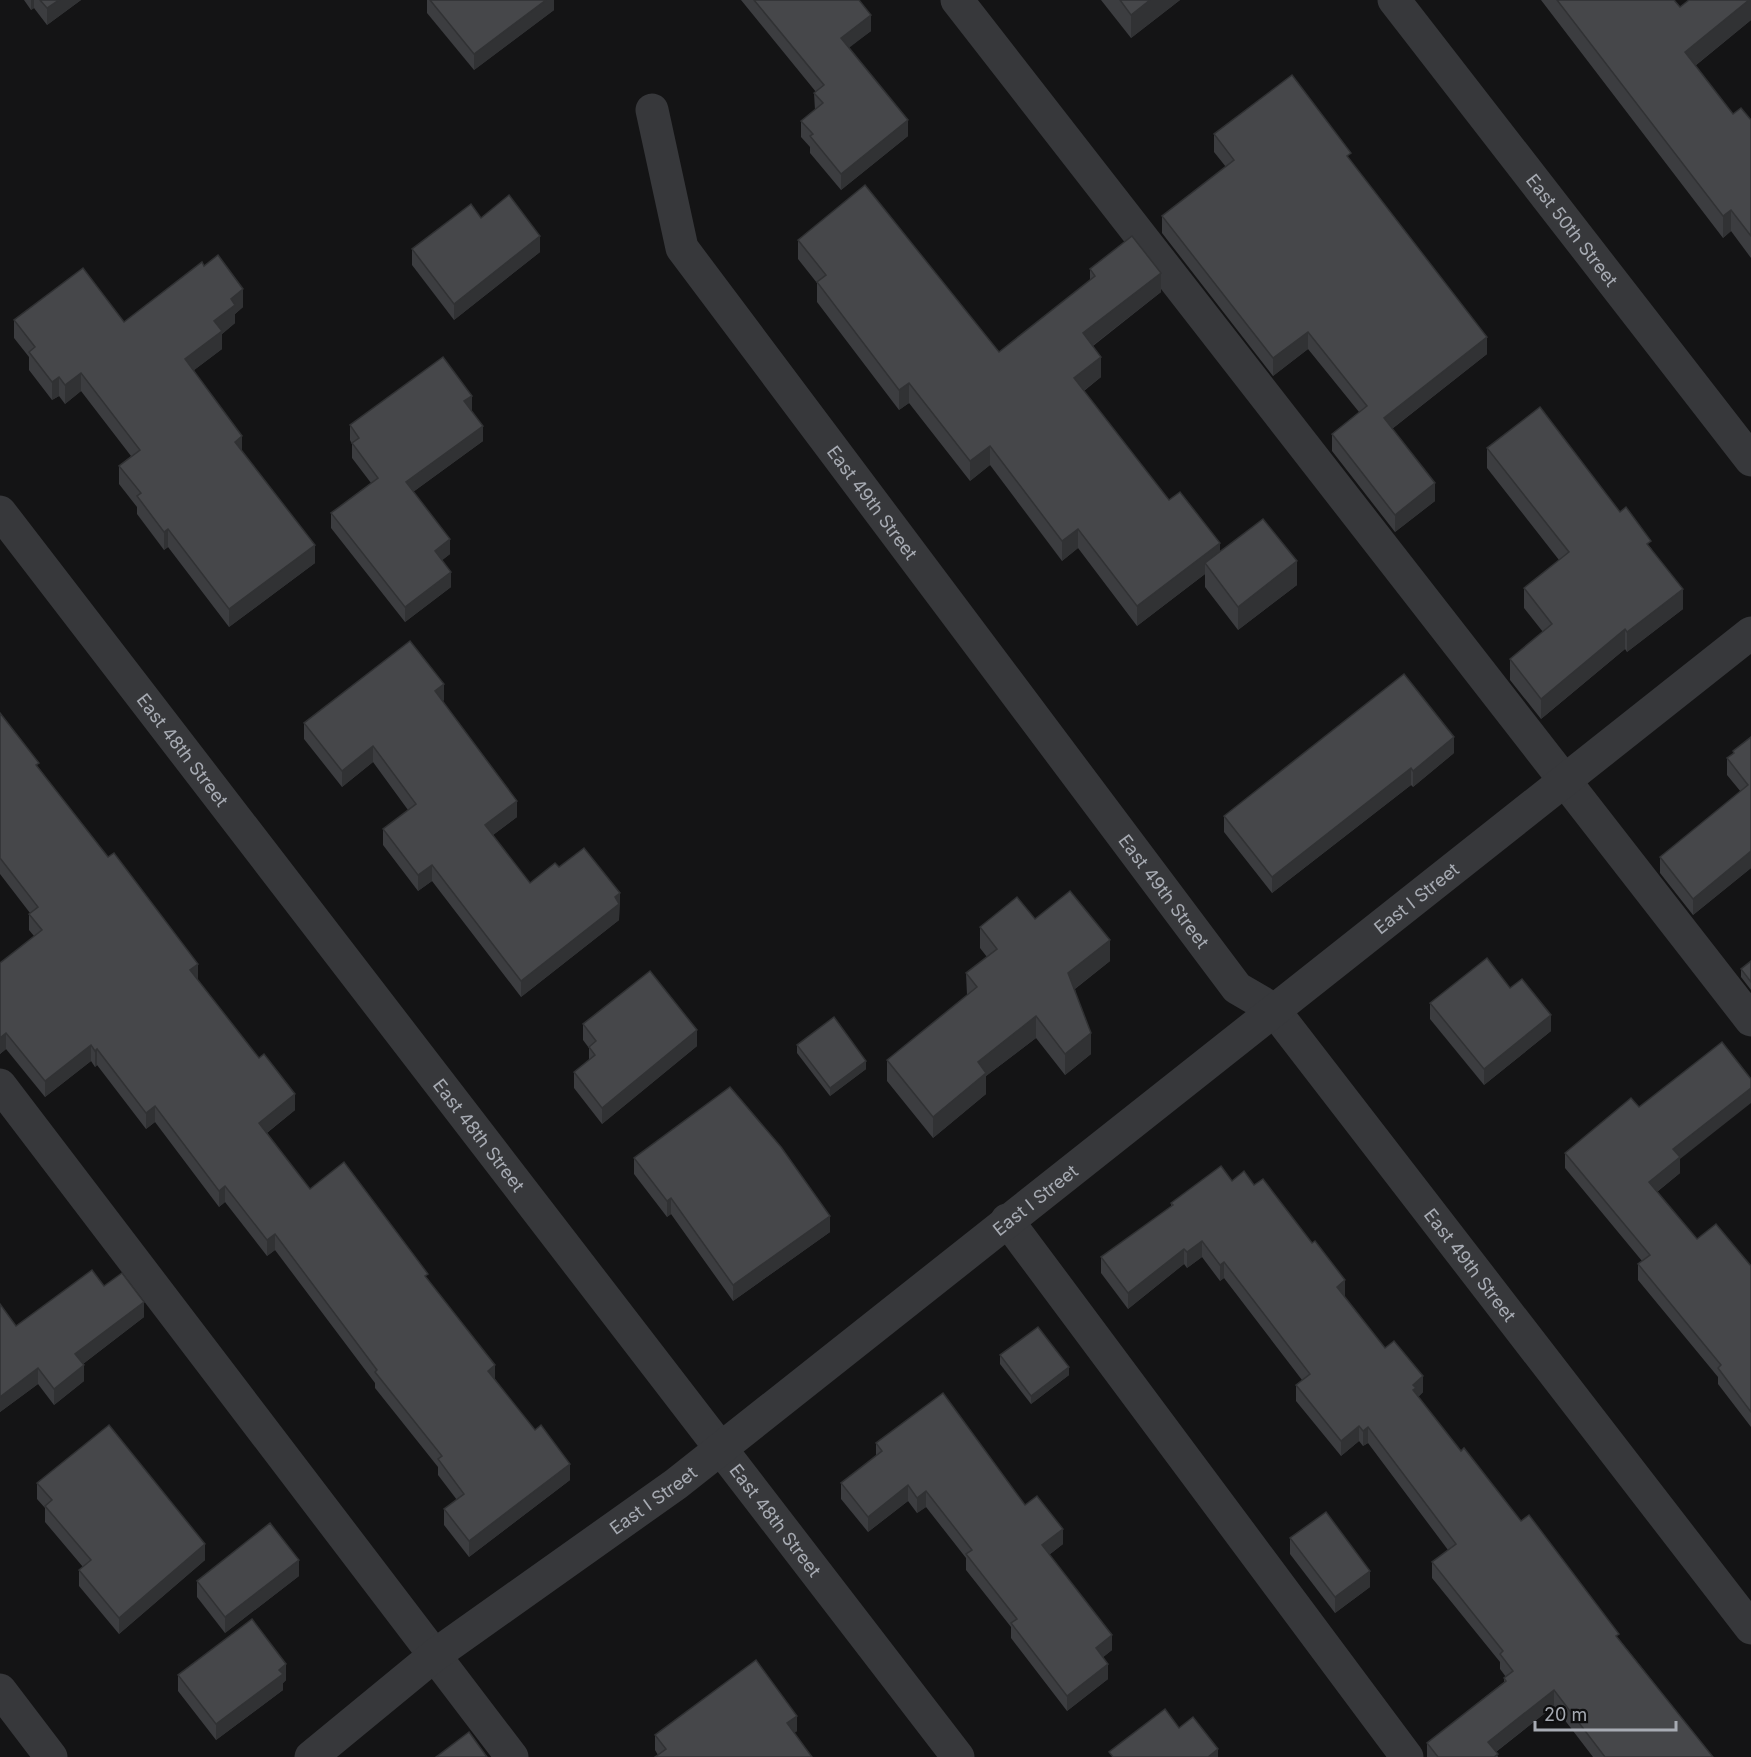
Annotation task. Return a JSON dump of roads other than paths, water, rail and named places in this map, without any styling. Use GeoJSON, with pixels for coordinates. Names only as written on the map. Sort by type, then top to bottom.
{"type":"FeatureCollection","features":[{"type":"Feature","properties":{"kind":"street"},"geometry":{"type":"LineString","coordinates":[[957,0],[1751,1020]]}},
{"type":"Feature","properties":{"kind":"street","name":"East 50th Street"},"geometry":{"type":"LineString","coordinates":[[1394,0],[1751,460]]}},
{"type":"Feature","properties":{"kind":"street","name":"East 49th Street"},"geometry":{"type":"LineString","coordinates":[[651,110],[682,248],[1237,988],[1273,1009],[1751,1628]]}},
{"type":"Feature","properties":{"kind":"street","name":"East 48th Street"},"geometry":{"type":"LineString","coordinates":[[0,512],[722,1447],[958,1757]]}},
{"type":"Feature","properties":{"kind":"street","name":"East I Street"},"geometry":{"type":"LineString","coordinates":[[311,1757],[435,1655],[676,1484],[1273,1009],[1751,633]]}},
{"type":"Feature","properties":{"kind":"street"},"geometry":{"type":"LineString","coordinates":[[0,1085],[512,1757]]}},
{"type":"Feature","properties":{"kind":"street"},"geometry":{"type":"LineString","coordinates":[[1007,1220],[1407,1757]]}},
{"type":"Feature","properties":{"kind":"street"},"geometry":{"type":"LineString","coordinates":[[0,1690],[51,1757]]}}]}
